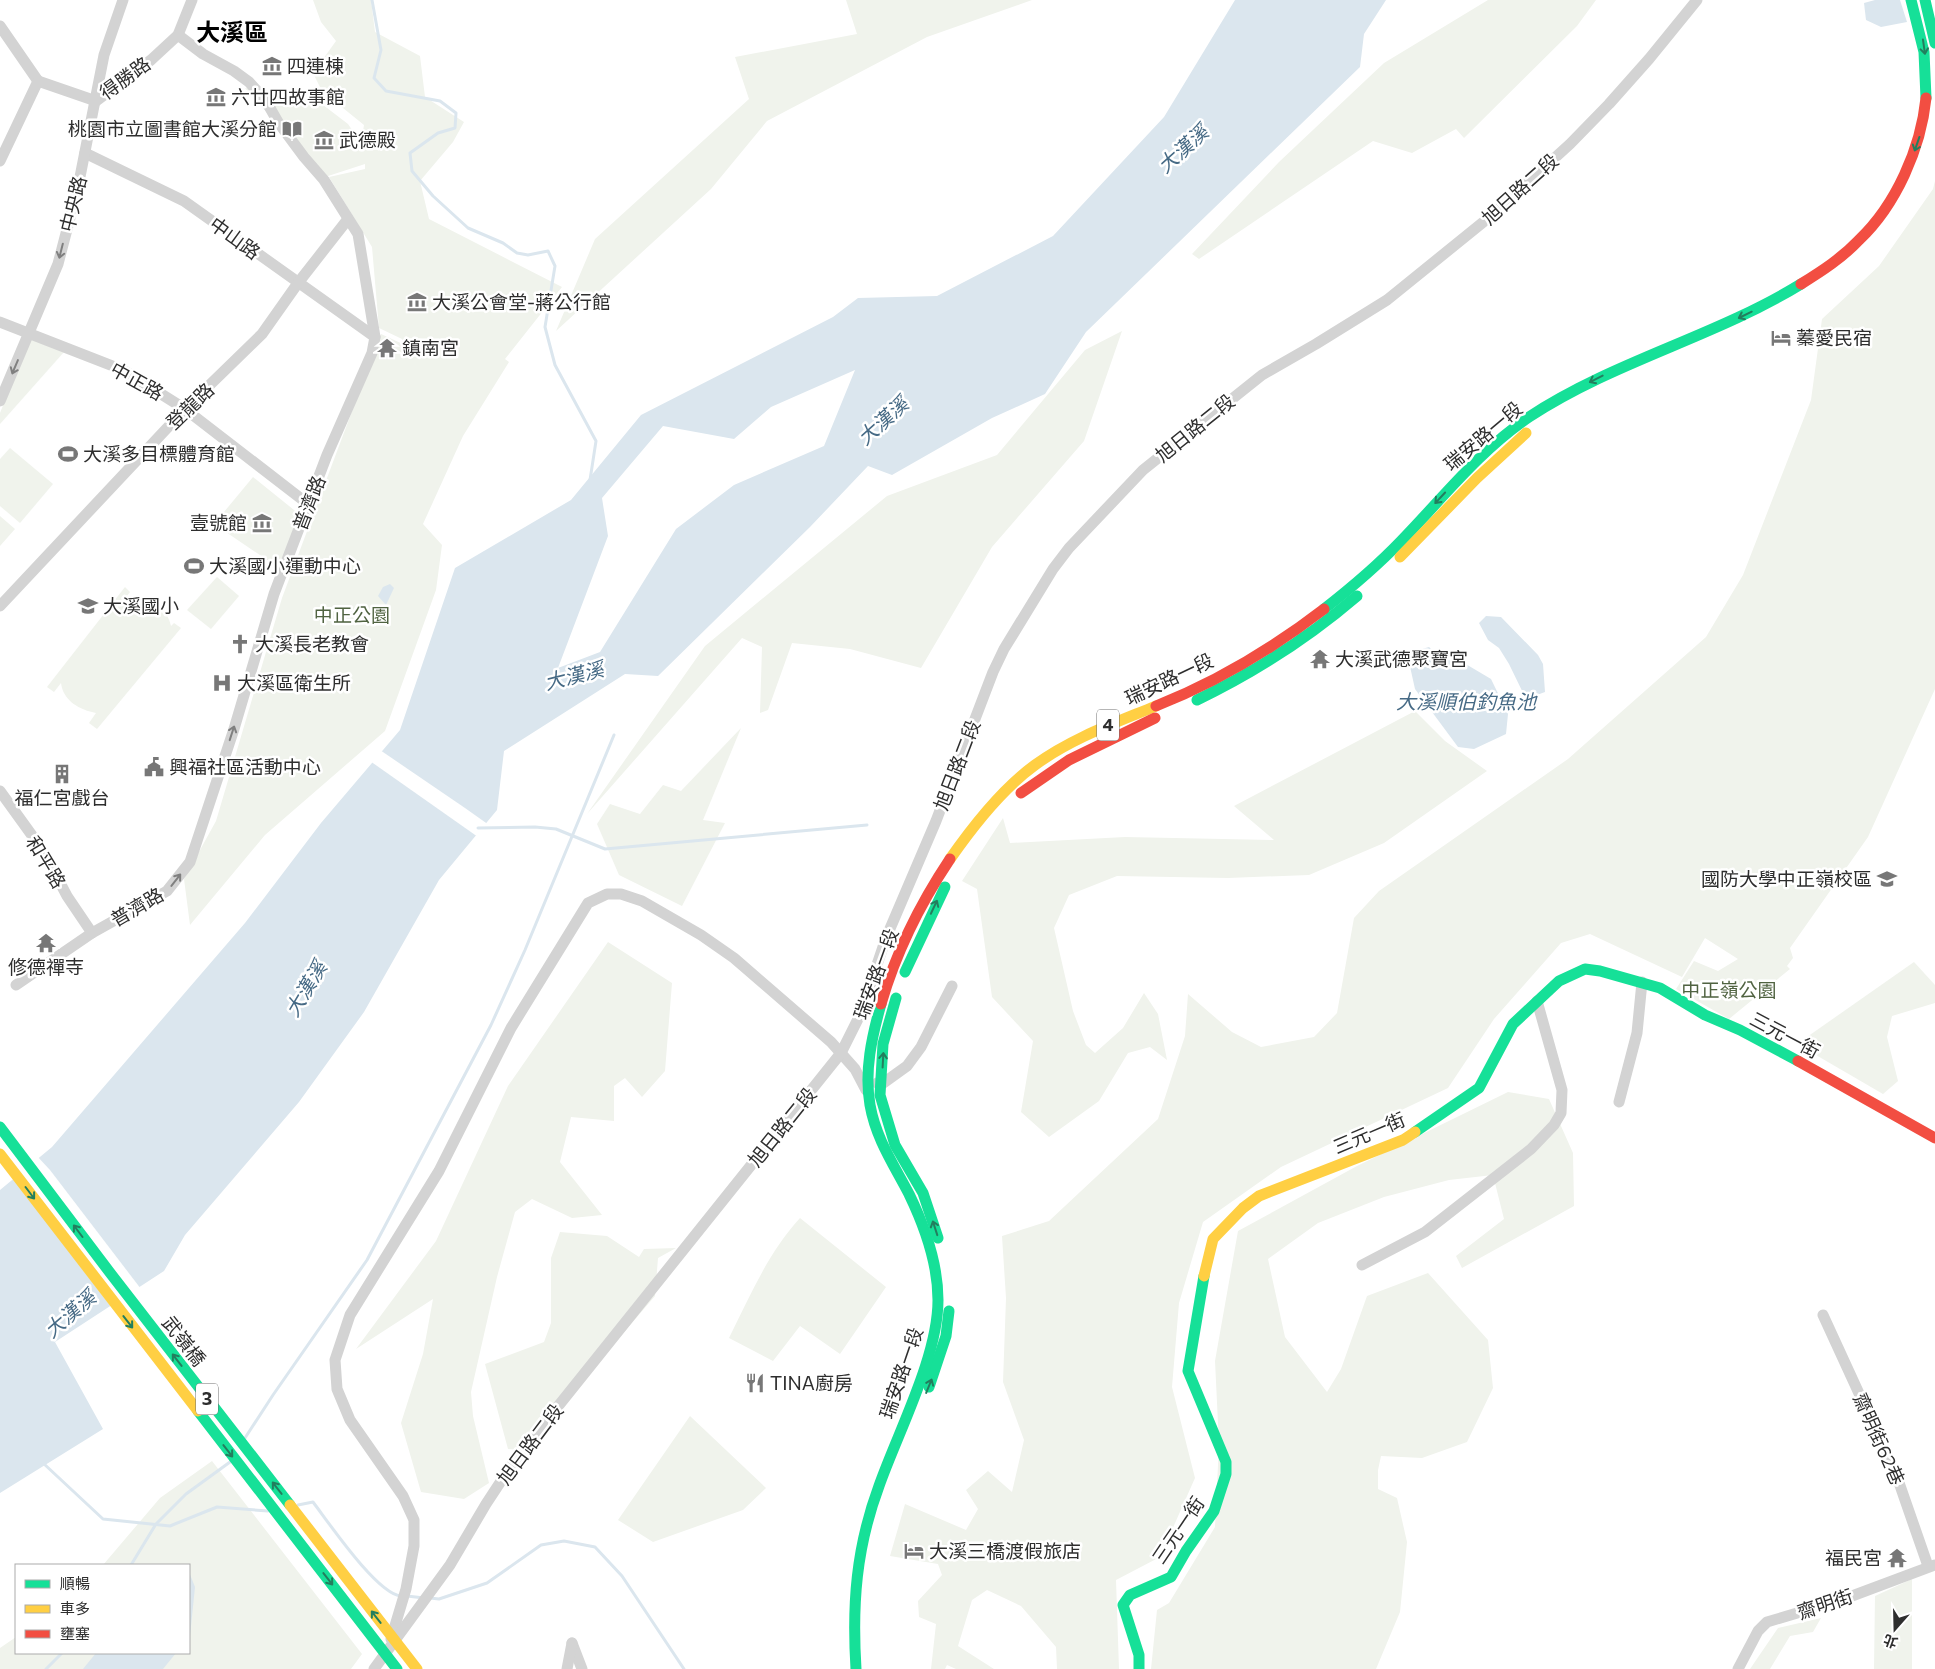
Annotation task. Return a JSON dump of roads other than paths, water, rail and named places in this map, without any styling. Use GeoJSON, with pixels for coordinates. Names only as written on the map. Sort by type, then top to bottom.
{"type":"FeatureCollection","features":[{"type":"Feature","properties":{"kind":"main road","name":"瑞安路一段"},"geometry":{"type":"LineString","coordinates":[[856,1669],[853,1626],[860,1549],[874,1498],[928,1354],[939,1304],[936,1276],[929,1246],[911,1199],[884,1150],[875,1128],[868,1093],[868,1080],[874,1029],[904,958],[923,902],[945,866],[975,823],[1034,765],[1078,738],[1191,691],[1268,648],[1324,609],[1384,559],[1491,446],[1528,418],[1560,398],[1621,366],[1732,321],[1771,302],[1815,276],[1842,255],[1868,231],[1904,176],[1918,141],[1926,112],[1928,97],[1926,62],[1922,36],[1912,0]]}},
{"type":"Feature","properties":{"kind":"main road"},"geometry":{"type":"LineString","coordinates":[[1925,0],[1935,43]]}},
{"type":"Feature","properties":{"kind":"main road","name":"瑞安路一段"},"geometry":{"type":"LineString","coordinates":[[1015,799],[1043,775],[1082,751],[1218,690],[1280,655],[1336,615],[1384,573],[1477,478],[1533,428],[1584,396],[1758,320],[1846,264],[1864,249],[1884,226],[1901,202],[1920,167]]}},
{"type":"Feature","properties":{"kind":"main road","name":"瑞安路一段"},"geometry":{"type":"LineString","coordinates":[[867,1652],[865,1598],[871,1551],[884,1504],[938,1364],[946,1336],[949,1311],[947,1279],[942,1250],[923,1193],[892,1137],[880,1095],[883,1044],[904,958],[957,866],[989,827]]}},
{"type":"Feature","properties":{"kind":"main road","name":"三元一街"},"geometry":{"type":"LineString","coordinates":[[1139,1669],[1139,1655],[1123,1605],[1130,1595],[1172,1577],[1186,1551],[1214,1511],[1226,1474],[1226,1462],[1188,1371],[1207,1260],[1213,1239],[1243,1208],[1259,1196],[1403,1140],[1465,1100],[1479,1088],[1514,1024],[1559,981],[1585,969],[1660,988],[1705,1015],[1740,1030],[1935,1138]]}},
{"type":"Feature","properties":{"kind":"main road","name":"武嶺橋"},"geometry":{"type":"LineString","coordinates":[[0,1127],[105,1266],[417,1669]]}},
{"type":"Feature","properties":{"kind":"main road","name":"武嶺橋"},"geometry":{"type":"LineString","coordinates":[[0,1154],[397,1669]]}},
{"type":"Feature","properties":{"kind":"street","name":"中央路"},"geometry":{"type":"LineString","coordinates":[[0,401],[58,264],[85,153],[104,55],[123,0]]}},
{"type":"Feature","properties":{"kind":"street"},"geometry":{"type":"LineString","coordinates":[[178,35],[192,0]]}},
{"type":"Feature","properties":{"kind":"street","name":"旭日路二段"},"geometry":{"type":"LineString","coordinates":[[374,1669],[455,1558],[515,1460],[841,1053],[860,1015],[881,950],[936,822],[993,672],[1037,593],[1053,569],[1070,548],[1143,470],[1166,450],[1262,375],[1387,300],[1492,215],[1570,144],[1649,59],[1697,0]]}},
{"type":"Feature","properties":{"kind":"street"},"geometry":{"type":"LineString","coordinates":[[0,26],[38,81],[0,160]]}},
{"type":"Feature","properties":{"kind":"street","name":"得勝路"},"geometry":{"type":"LineString","coordinates":[[38,81],[96,101],[151,60],[178,35]]}},
{"type":"Feature","properties":{"kind":"street","name":"普濟路"},"geometry":{"type":"LineString","coordinates":[[16,985],[92,933],[168,891],[190,862],[234,729],[274,594],[327,455],[372,353],[375,338],[358,234],[324,180],[278,122],[266,101],[249,82],[234,71],[203,54],[178,35]]}},
{"type":"Feature","properties":{"kind":"street","name":"中山路"},"geometry":{"type":"LineString","coordinates":[[85,153],[184,201],[375,338]]}},
{"type":"Feature","properties":{"kind":"street","name":"登龍路"},"geometry":{"type":"LineString","coordinates":[[0,606],[184,409],[262,334],[298,283],[348,219]]}},
{"type":"Feature","properties":{"kind":"street","name":"中正路"},"geometry":{"type":"LineString","coordinates":[[0,322],[123,370],[184,409],[308,504]]}},
{"type":"Feature","properties":{"kind":"street","name":"和平路"},"geometry":{"type":"LineString","coordinates":[[0,791],[44,852],[66,896],[92,933]]}},
{"type":"Feature","properties":{"kind":"street"},"geometry":{"type":"LineString","coordinates":[[388,1649],[406,1589],[414,1546],[414,1520],[403,1496],[350,1420],[337,1389],[335,1360],[350,1315],[439,1171],[511,1028],[588,903],[607,894],[621,894],[642,901],[701,935],[734,958],[841,1053],[855,1068],[868,1093]]}},
{"type":"Feature","properties":{"kind":"street"},"geometry":{"type":"LineString","coordinates":[[881,950],[904,958]]}},
{"type":"Feature","properties":{"kind":"street"},"geometry":{"type":"LineString","coordinates":[[1619,1102],[1637,1033],[1642,982]]}},
{"type":"Feature","properties":{"kind":"street"},"geometry":{"type":"LineString","coordinates":[[868,1080],[882,1084],[907,1066],[921,1047],[952,986]]}},
{"type":"Feature","properties":{"kind":"street"},"geometry":{"type":"LineString","coordinates":[[1362,1265],[1425,1232],[1532,1149],[1554,1125],[1561,1113],[1562,1090],[1538,1001]]}},
{"type":"Feature","properties":{"kind":"street","name":"齋明街62巷"},"geometry":{"type":"LineString","coordinates":[[1823,1315],[1896,1474],[1932,1566]]}},
{"type":"Feature","properties":{"kind":"street","name":"齋明街"},"geometry":{"type":"LineString","coordinates":[[1738,1669],[1758,1631],[1767,1622],[1844,1599],[1932,1566]]}},
{"type":"Feature","properties":{"kind":"street"},"geometry":{"type":"LineString","coordinates":[[567,1669],[572,1643],[582,1669]]}},
{"type":"Feature","properties":{"kind":"water","name":"大漢溪"},"geometry":{"type":"Polygon","coordinates":[[[1235,0],[1386,0],[1364,34],[1360,67],[1086,332],[1045,394],[992,418],[892,475],[868,466],[810,527],[658,676],[625,674],[504,751],[497,810],[439,880],[364,1012],[299,1102],[185,1235],[164,1271],[55,1342],[103,1429],[0,1493],[0,1190],[52,1147],[245,923],[321,823],[400,730],[455,568],[571,500],[641,415],[833,317],[858,298],[937,296],[1053,236],[1164,117],[1235,0]],[[855,370],[771,407],[734,439],[663,426],[602,498],[608,536],[558,668],[600,652],[676,529],[734,485],[824,446],[855,370]]]}},
{"type":"Feature","properties":{"kind":"water"},"geometry":{"type":"Polygon","coordinates":[[[1875,0],[1900,0],[1907,22],[1881,27],[1866,20],[1864,3],[1875,0]]]}},
{"type":"Feature","properties":{"kind":"water"},"geometry":{"type":"Polygon","coordinates":[[[390,584],[394,588],[386,605],[378,596],[383,587],[390,584]]]}},
{"type":"Feature","properties":{"kind":"water"},"geometry":{"type":"Polygon","coordinates":[[[1486,616],[1501,617],[1538,655],[1543,664],[1545,692],[1526,699],[1509,664],[1499,648],[1488,640],[1479,623],[1486,616]]]}},
{"type":"Feature","properties":{"kind":"water","name":"大溪順伯釣魚池"},"geometry":{"type":"Polygon","coordinates":[[[1429,647],[1442,659],[1464,663],[1491,679],[1508,714],[1506,734],[1474,749],[1458,747],[1415,689],[1409,662],[1415,651],[1429,647]]]}},
{"type":"Feature","properties":{"kind":"water"},"geometry":{"type":"Polygon","coordinates":[[[190,1574],[195,1587],[190,1636],[190,1574]]]}},
{"type":"Feature","properties":{"kind":"water"},"geometry":{"type":"Polygon","coordinates":[[[95,1654],[175,1654],[163,1669],[83,1669],[95,1654]]]}},
{"type":"Feature","properties":{"kind":"waterway"},"geometry":{"type":"LineString","coordinates":[[372,0],[381,50],[374,78],[386,91],[440,101],[456,113],[455,128],[438,133],[410,153],[412,171],[433,196],[468,228],[503,243],[517,253],[528,255],[548,251],[555,266],[545,327],[555,365],[596,441],[590,480]]}},
{"type":"Feature","properties":{"kind":"waterway"},"geometry":{"type":"LineString","coordinates":[[245,1438],[367,1260],[491,1025],[525,950],[614,735]]}},
{"type":"Feature","properties":{"kind":"waterway"},"geometry":{"type":"LineString","coordinates":[[478,828],[535,827],[556,829],[605,849],[867,825]]}},
{"type":"Feature","properties":{"kind":"waterway"},"geometry":{"type":"LineString","coordinates":[[132,1564],[156,1524],[186,1494],[230,1462]]}},
{"type":"Feature","properties":{"kind":"waterway"},"geometry":{"type":"LineString","coordinates":[[43,1463],[103,1519],[170,1526],[217,1507],[268,1511]]}},
{"type":"Feature","properties":{"kind":"waterway"},"geometry":{"type":"LineString","coordinates":[[298,1505],[313,1502],[367,1571],[391,1592],[401,1596]]}},
{"type":"Feature","properties":{"kind":"waterway"},"geometry":{"type":"LineString","coordinates":[[430,1598],[439,1599],[487,1583],[541,1545],[564,1541],[595,1547],[622,1576],[684,1669]]}},
{"type":"Feature","properties":{"kind":"waterway"},"geometry":{"type":"LineString","coordinates":[[407,1596],[424,1598]]}},
{"type":"Feature","properties":{"kind":"waterway"},"geometry":{"type":"LineString","coordinates":[[46,1669],[61,1654]]}},
{"type":"Feature","properties":{"kind":"place","name":"四連棟"},"geometry":{"type":"Point","coordinates":[272,66]}},
{"type":"Feature","properties":{"kind":"place","name":"六廿四故事館"},"geometry":{"type":"Point","coordinates":[216,97]}},
{"type":"Feature","properties":{"kind":"place","name":"桃園市立圖書館大溪分館"},"geometry":{"type":"Point","coordinates":[292,129]}},
{"type":"Feature","properties":{"kind":"place","name":"武德殿"},"geometry":{"type":"Point","coordinates":[324,140]}},
{"type":"Feature","properties":{"kind":"place","name":"大溪公會堂-蔣公行館"},"geometry":{"type":"Point","coordinates":[417,302]}},
{"type":"Feature","properties":{"kind":"place","name":"蓁愛民宿"},"geometry":{"type":"Point","coordinates":[1781,338]}},
{"type":"Feature","properties":{"kind":"place","name":"鎮南宮"},"geometry":{"type":"Point","coordinates":[387,348]}},
{"type":"Feature","properties":{"kind":"place","name":"大溪多目標體育館"},"geometry":{"type":"Point","coordinates":[68,454]}},
{"type":"Feature","properties":{"kind":"place","name":"壹號館"},"geometry":{"type":"Point","coordinates":[262,523]}},
{"type":"Feature","properties":{"kind":"place","name":"大溪國小運動中心"},"geometry":{"type":"Point","coordinates":[194,566]}},
{"type":"Feature","properties":{"kind":"place","name":"大溪國小"},"geometry":{"type":"Point","coordinates":[88,606]}},
{"type":"Feature","properties":{"kind":"place","name":"大溪長老教會"},"geometry":{"type":"Point","coordinates":[240,644]}},
{"type":"Feature","properties":{"kind":"place","name":"大溪武德聚寶宮"},"geometry":{"type":"Point","coordinates":[1320,659]}},
{"type":"Feature","properties":{"kind":"place","name":"大溪區衛生所"},"geometry":{"type":"Point","coordinates":[222,683]}},
{"type":"Feature","properties":{"kind":"place","name":"興福社區活動中心"},"geometry":{"type":"Point","coordinates":[154,767]}},
{"type":"Feature","properties":{"kind":"place","name":"福仁宮戲台"},"geometry":{"type":"Point","coordinates":[62,774]}},
{"type":"Feature","properties":{"kind":"place","name":"國防大學中正嶺校區"},"geometry":{"type":"Point","coordinates":[1887,879]}},
{"type":"Feature","properties":{"kind":"place","name":"修德禪寺"},"geometry":{"type":"Point","coordinates":[46,943]}},
{"type":"Feature","properties":{"kind":"place","name":"TINA廚房"},"geometry":{"type":"Point","coordinates":[755,1383]}},
{"type":"Feature","properties":{"kind":"place","name":"大溪三橋渡假旅店"},"geometry":{"type":"Point","coordinates":[914,1551]}},
{"type":"Feature","properties":{"kind":"place","name":"福民宮"},"geometry":{"type":"Point","coordinates":[1897,1558]}},
{"type":"Feature","properties":{"kind":"district","name":"大溪區"},"geometry":{"type":"Point","coordinates":[232,33]}},
{"type":"Feature","properties":{"kind":"park label","name":"中正公園"},"geometry":{"type":"Point","coordinates":[352,615]}},
{"type":"Feature","properties":{"kind":"park label","name":"中正嶺公園"},"geometry":{"type":"Point","coordinates":[1729,990]}}]}
